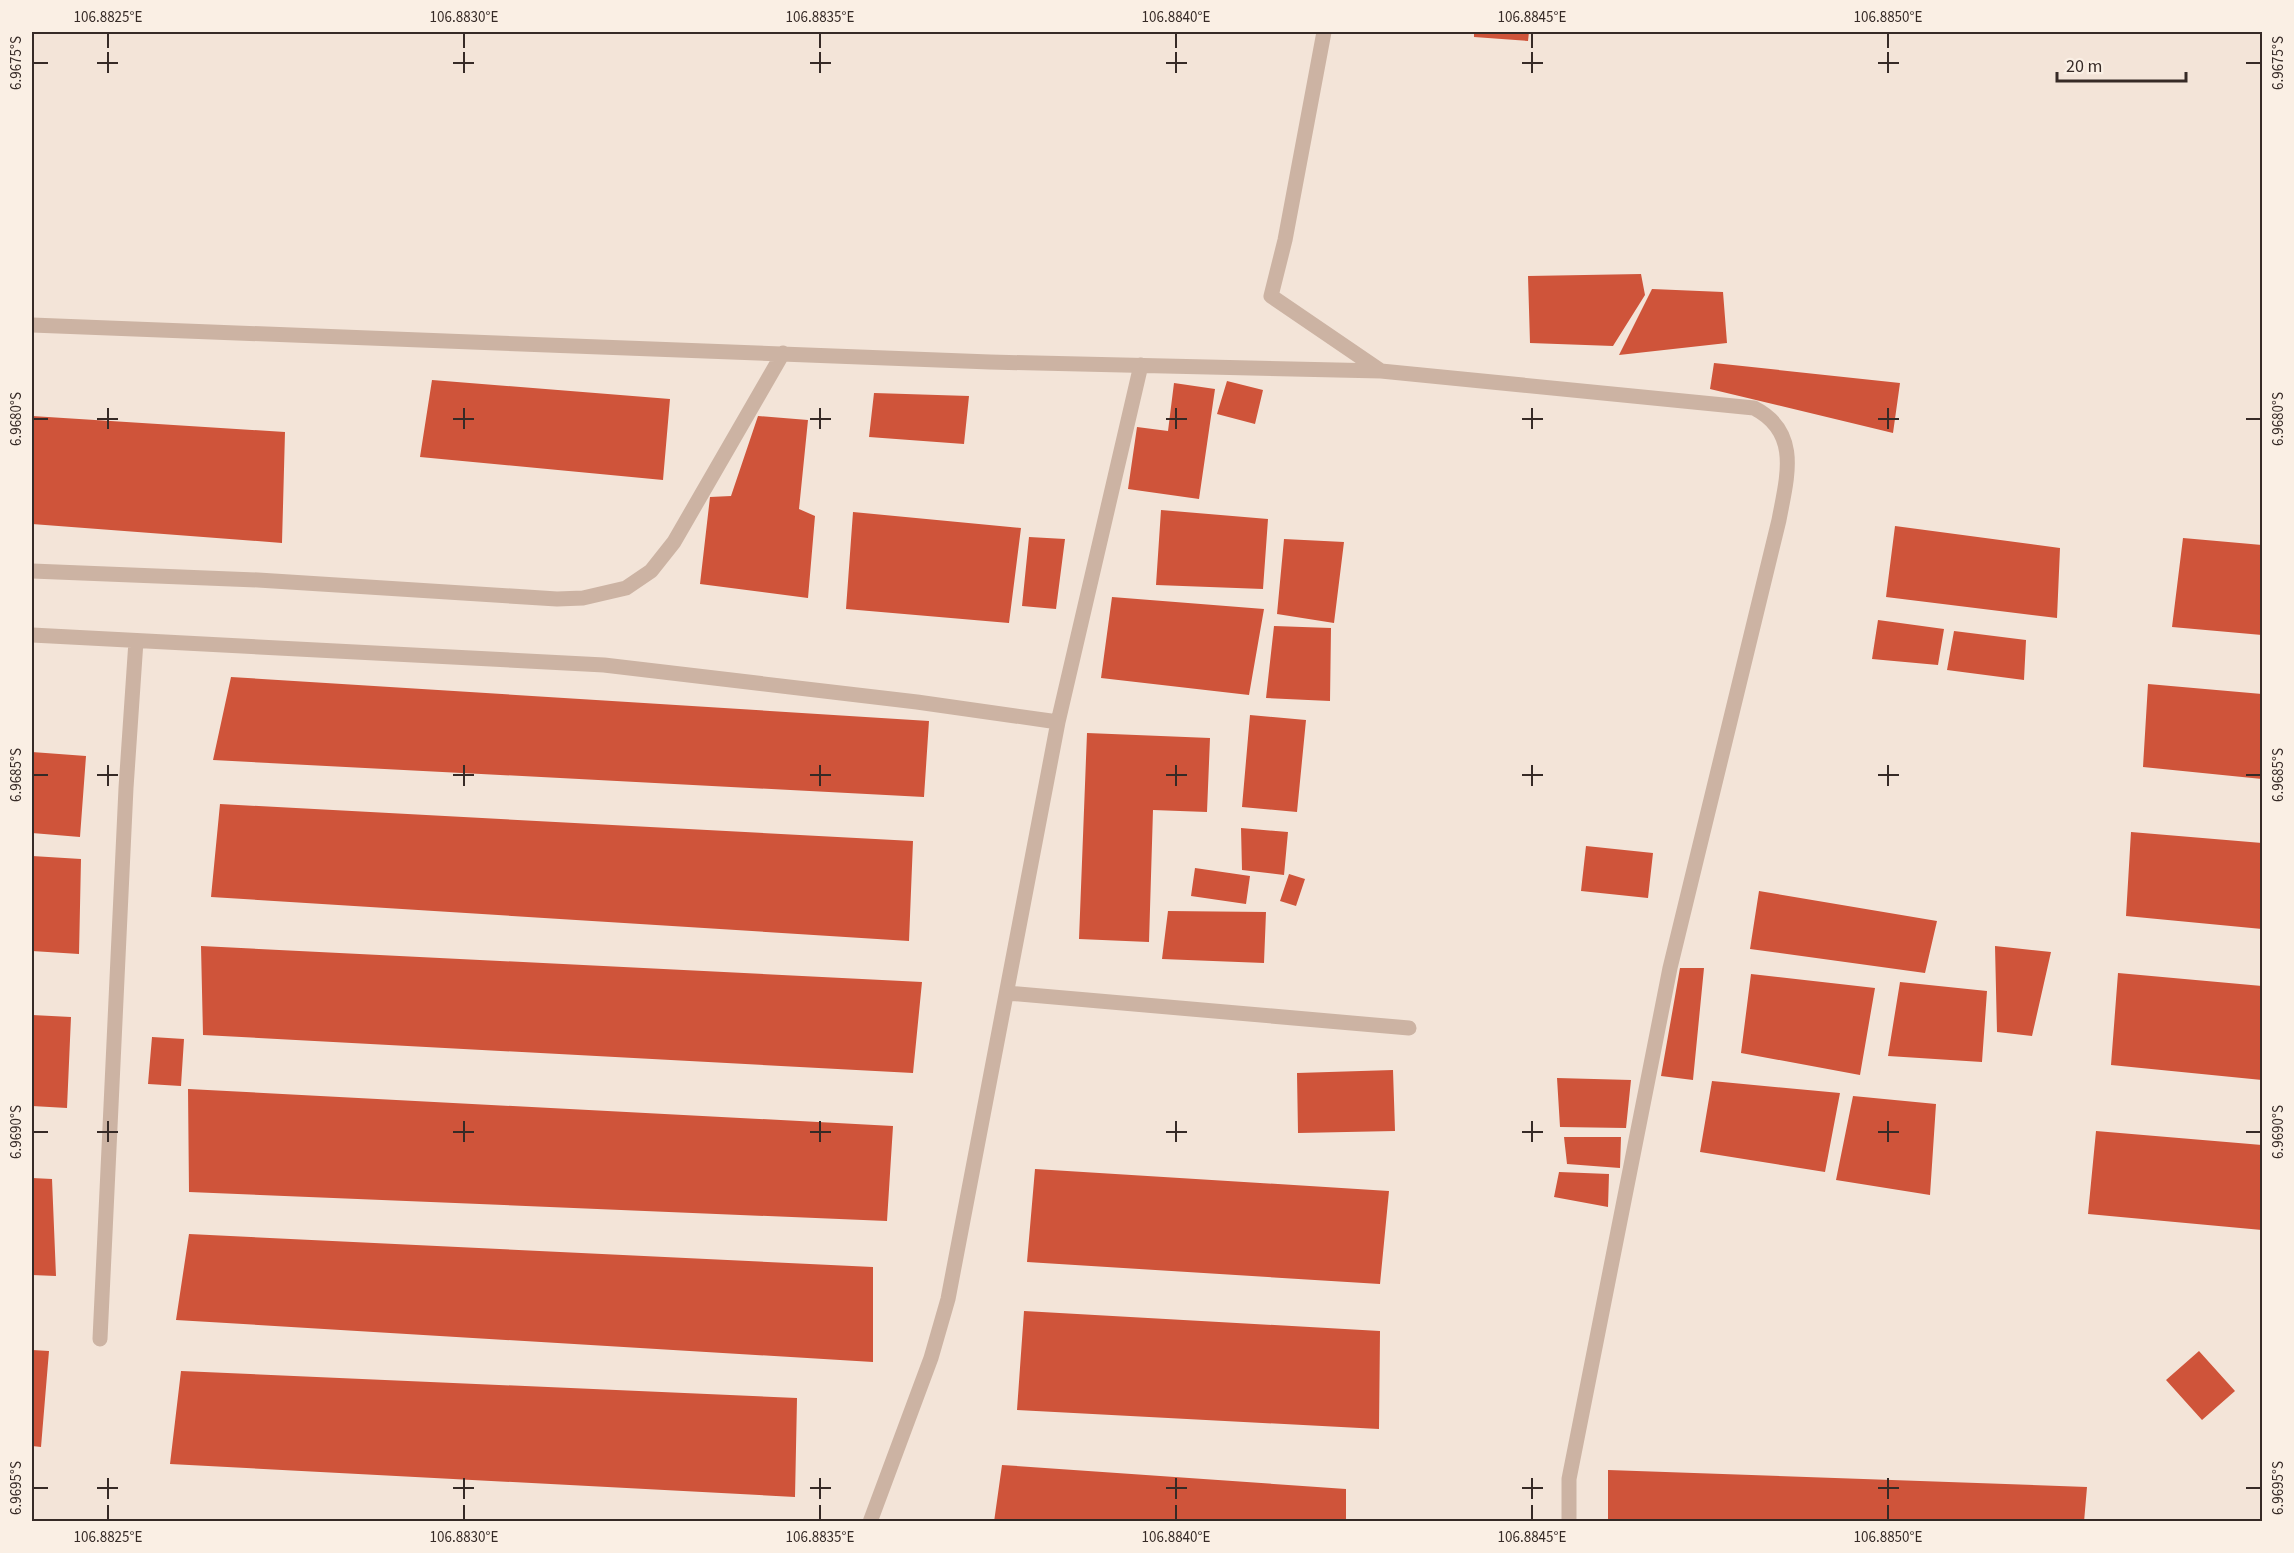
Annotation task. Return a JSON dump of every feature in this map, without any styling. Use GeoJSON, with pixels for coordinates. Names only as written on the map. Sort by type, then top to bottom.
{"type":"FeatureCollection","features":[{"type":"Feature","properties":{"kind":"street"},"geometry":{"type":"LineString","coordinates":[[1324,32],[1285,240],[1271,296],[1381,371]]}},
{"type":"Feature","properties":{"kind":"street"},"geometry":{"type":"LineString","coordinates":[[32,325],[783,353],[1381,371],[1755,408],[1768,415],[1779,426],[1786,445],[1787,474],[1779,520],[1670,968],[1611,1254],[1569,1479],[1569,1521]]}},
{"type":"Feature","properties":{"kind":"street"},"geometry":{"type":"LineString","coordinates":[[32,571],[258,580],[557,598],[583,598],[626,588],[651,572],[674,542],[783,353]]}},
{"type":"Feature","properties":{"kind":"street"},"geometry":{"type":"LineString","coordinates":[[870,1521],[931,1358],[948,1299],[1058,722],[1141,365]]}},
{"type":"Feature","properties":{"kind":"street"},"geometry":{"type":"LineString","coordinates":[[32,635],[604,665],[917,702],[1058,722]]}},
{"type":"Feature","properties":{"kind":"street"},"geometry":{"type":"LineString","coordinates":[[100,1339],[126,788],[136,641]]}},
{"type":"Feature","properties":{"kind":"street"},"geometry":{"type":"LineString","coordinates":[[1007,993],[1409,1028]]}},
{"type":"Feature","properties":{"kind":"building"},"geometry":{"type":"Polygon","coordinates":[[[1474,32],[1529,32],[1528,41],[1474,37],[1474,32]]]}},
{"type":"Feature","properties":{"kind":"building"},"geometry":{"type":"Polygon","coordinates":[[[1641,274],[1645,295],[1613,346],[1530,343],[1528,276],[1641,274]]]}},
{"type":"Feature","properties":{"kind":"building"},"geometry":{"type":"Polygon","coordinates":[[[1652,289],[1723,292],[1727,343],[1619,355],[1652,289]]]}},
{"type":"Feature","properties":{"kind":"building"},"geometry":{"type":"Polygon","coordinates":[[[1714,363],[1900,383],[1893,433],[1710,389],[1714,363]]]}},
{"type":"Feature","properties":{"kind":"building"},"geometry":{"type":"Polygon","coordinates":[[[432,380],[670,399],[663,480],[420,457],[432,380]]]}},
{"type":"Feature","properties":{"kind":"building"},"geometry":{"type":"Polygon","coordinates":[[[1227,381],[1263,390],[1255,424],[1217,414],[1227,381]]]}},
{"type":"Feature","properties":{"kind":"building"},"geometry":{"type":"Polygon","coordinates":[[[1174,383],[1215,389],[1199,499],[1128,489],[1137,427],[1168,431],[1174,383]]]}},
{"type":"Feature","properties":{"kind":"building"},"geometry":{"type":"Polygon","coordinates":[[[874,393],[969,396],[964,444],[869,437],[874,393]]]}},
{"type":"Feature","properties":{"kind":"building"},"geometry":{"type":"Polygon","coordinates":[[[32,416],[285,432],[282,543],[32,524],[32,416]]]}},
{"type":"Feature","properties":{"kind":"building"},"geometry":{"type":"Polygon","coordinates":[[[758,416],[808,420],[799,509],[815,516],[808,598],[700,584],[710,497],[731,496],[758,416]]]}},
{"type":"Feature","properties":{"kind":"building"},"geometry":{"type":"Polygon","coordinates":[[[1161,510],[1268,519],[1263,589],[1156,585],[1161,510]]]}},
{"type":"Feature","properties":{"kind":"building"},"geometry":{"type":"Polygon","coordinates":[[[853,512],[1021,528],[1009,623],[846,609],[853,512]]]}},
{"type":"Feature","properties":{"kind":"building"},"geometry":{"type":"Polygon","coordinates":[[[1895,526],[2060,548],[2057,618],[1886,597],[1895,526]]]}},
{"type":"Feature","properties":{"kind":"building"},"geometry":{"type":"Polygon","coordinates":[[[1029,537],[1065,539],[1056,609],[1022,606],[1029,537]]]}},
{"type":"Feature","properties":{"kind":"building"},"geometry":{"type":"Polygon","coordinates":[[[2183,538],[2262,545],[2262,635],[2172,627],[2183,538]]]}},
{"type":"Feature","properties":{"kind":"building"},"geometry":{"type":"Polygon","coordinates":[[[1284,539],[1344,542],[1334,623],[1277,614],[1284,539]]]}},
{"type":"Feature","properties":{"kind":"building"},"geometry":{"type":"Polygon","coordinates":[[[1112,597],[1264,609],[1249,695],[1101,678],[1112,597]]]}},
{"type":"Feature","properties":{"kind":"building"},"geometry":{"type":"Polygon","coordinates":[[[1878,620],[1944,629],[1938,665],[1872,659],[1878,620]]]}},
{"type":"Feature","properties":{"kind":"building"},"geometry":{"type":"Polygon","coordinates":[[[1274,626],[1331,628],[1330,701],[1266,698],[1274,626]]]}},
{"type":"Feature","properties":{"kind":"building"},"geometry":{"type":"Polygon","coordinates":[[[1954,631],[2026,640],[2024,680],[1947,670],[1954,631]]]}},
{"type":"Feature","properties":{"kind":"building"},"geometry":{"type":"Polygon","coordinates":[[[231,677],[929,721],[924,797],[213,760],[231,677]]]}},
{"type":"Feature","properties":{"kind":"building"},"geometry":{"type":"Polygon","coordinates":[[[2148,684],[2262,694],[2262,779],[2143,767],[2148,684]]]}},
{"type":"Feature","properties":{"kind":"building"},"geometry":{"type":"Polygon","coordinates":[[[1250,715],[1306,720],[1297,812],[1242,807],[1250,715]]]}},
{"type":"Feature","properties":{"kind":"building"},"geometry":{"type":"Polygon","coordinates":[[[1087,733],[1210,738],[1207,812],[1153,810],[1149,942],[1079,939],[1087,733]]]}},
{"type":"Feature","properties":{"kind":"building"},"geometry":{"type":"Polygon","coordinates":[[[32,752],[86,756],[80,837],[32,833],[32,752]]]}},
{"type":"Feature","properties":{"kind":"building"},"geometry":{"type":"Polygon","coordinates":[[[220,804],[913,841],[909,941],[211,897],[220,804]]]}},
{"type":"Feature","properties":{"kind":"building"},"geometry":{"type":"Polygon","coordinates":[[[1241,828],[1288,832],[1284,875],[1242,870],[1241,828]]]}},
{"type":"Feature","properties":{"kind":"building"},"geometry":{"type":"Polygon","coordinates":[[[2131,832],[2262,843],[2262,929],[2126,916],[2131,832]]]}},
{"type":"Feature","properties":{"kind":"building"},"geometry":{"type":"Polygon","coordinates":[[[1586,846],[1653,853],[1648,898],[1581,891],[1586,846]]]}},
{"type":"Feature","properties":{"kind":"building"},"geometry":{"type":"Polygon","coordinates":[[[32,856],[81,859],[79,954],[32,951],[32,856]]]}},
{"type":"Feature","properties":{"kind":"building"},"geometry":{"type":"Polygon","coordinates":[[[1195,868],[1250,876],[1246,904],[1191,896],[1195,868]]]}},
{"type":"Feature","properties":{"kind":"building"},"geometry":{"type":"Polygon","coordinates":[[[1289,874],[1305,879],[1296,906],[1280,901],[1289,874]]]}},
{"type":"Feature","properties":{"kind":"building"},"geometry":{"type":"Polygon","coordinates":[[[1759,891],[1937,921],[1925,973],[1750,949],[1759,891]]]}},
{"type":"Feature","properties":{"kind":"building"},"geometry":{"type":"Polygon","coordinates":[[[1168,911],[1266,912],[1264,963],[1162,959],[1168,911]]]}},
{"type":"Feature","properties":{"kind":"building"},"geometry":{"type":"Polygon","coordinates":[[[201,946],[922,982],[913,1073],[203,1035],[201,946]]]}},
{"type":"Feature","properties":{"kind":"building"},"geometry":{"type":"Polygon","coordinates":[[[1995,946],[2051,952],[2032,1036],[1997,1032],[1995,946]]]}},
{"type":"Feature","properties":{"kind":"building"},"geometry":{"type":"Polygon","coordinates":[[[1680,968],[1704,968],[1693,1080],[1661,1076],[1680,968]]]}},
{"type":"Feature","properties":{"kind":"building"},"geometry":{"type":"Polygon","coordinates":[[[2118,973],[2262,986],[2262,1080],[2111,1065],[2118,973]]]}},
{"type":"Feature","properties":{"kind":"building"},"geometry":{"type":"Polygon","coordinates":[[[1751,974],[1875,988],[1860,1075],[1741,1053],[1751,974]]]}},
{"type":"Feature","properties":{"kind":"building"},"geometry":{"type":"Polygon","coordinates":[[[1900,982],[1987,991],[1982,1062],[1888,1056],[1900,982]]]}},
{"type":"Feature","properties":{"kind":"building"},"geometry":{"type":"Polygon","coordinates":[[[32,1015],[71,1017],[67,1108],[32,1106],[32,1015]]]}},
{"type":"Feature","properties":{"kind":"building"},"geometry":{"type":"Polygon","coordinates":[[[152,1037],[184,1039],[181,1086],[148,1084],[152,1037]]]}},
{"type":"Feature","properties":{"kind":"building"},"geometry":{"type":"Polygon","coordinates":[[[1393,1070],[1395,1131],[1298,1133],[1297,1073],[1393,1070]]]}},
{"type":"Feature","properties":{"kind":"building"},"geometry":{"type":"Polygon","coordinates":[[[1557,1078],[1631,1080],[1626,1128],[1560,1127],[1557,1078]]]}},
{"type":"Feature","properties":{"kind":"building"},"geometry":{"type":"Polygon","coordinates":[[[1712,1081],[1840,1093],[1825,1172],[1700,1152],[1712,1081]]]}},
{"type":"Feature","properties":{"kind":"building"},"geometry":{"type":"Polygon","coordinates":[[[188,1089],[893,1126],[887,1221],[189,1192],[188,1089]]]}},
{"type":"Feature","properties":{"kind":"building"},"geometry":{"type":"Polygon","coordinates":[[[1853,1096],[1936,1104],[1930,1195],[1836,1180],[1853,1096]]]}},
{"type":"Feature","properties":{"kind":"building"},"geometry":{"type":"Polygon","coordinates":[[[2096,1131],[2262,1145],[2262,1230],[2088,1214],[2096,1131]]]}},
{"type":"Feature","properties":{"kind":"building"},"geometry":{"type":"Polygon","coordinates":[[[1564,1137],[1621,1137],[1620,1168],[1567,1164],[1564,1137]]]}},
{"type":"Feature","properties":{"kind":"building"},"geometry":{"type":"Polygon","coordinates":[[[1035,1169],[1389,1191],[1380,1284],[1027,1262],[1035,1169]]]}},
{"type":"Feature","properties":{"kind":"building"},"geometry":{"type":"Polygon","coordinates":[[[1559,1172],[1609,1174],[1608,1207],[1554,1197],[1559,1172]]]}},
{"type":"Feature","properties":{"kind":"building"},"geometry":{"type":"Polygon","coordinates":[[[32,1178],[52,1179],[56,1276],[32,1275],[32,1178]]]}},
{"type":"Feature","properties":{"kind":"building"},"geometry":{"type":"Polygon","coordinates":[[[189,1234],[873,1267],[873,1362],[176,1320],[189,1234]]]}},
{"type":"Feature","properties":{"kind":"building"},"geometry":{"type":"Polygon","coordinates":[[[1024,1311],[1380,1331],[1379,1429],[1017,1410],[1024,1311]]]}},
{"type":"Feature","properties":{"kind":"building"},"geometry":{"type":"Polygon","coordinates":[[[32,1350],[49,1351],[41,1447],[32,1446],[32,1350]]]}},
{"type":"Feature","properties":{"kind":"building"},"geometry":{"type":"Polygon","coordinates":[[[2199,1351],[2235,1391],[2202,1420],[2166,1380],[2199,1351]]]}},
{"type":"Feature","properties":{"kind":"building"},"geometry":{"type":"Polygon","coordinates":[[[181,1371],[797,1398],[795,1497],[170,1464],[181,1371]]]}},
{"type":"Feature","properties":{"kind":"building"},"geometry":{"type":"Polygon","coordinates":[[[1002,1465],[1346,1489],[1346,1522],[994,1522],[1002,1465]]]}},
{"type":"Feature","properties":{"kind":"building"},"geometry":{"type":"Polygon","coordinates":[[[1608,1470],[2087,1487],[2084,1522],[1608,1522],[1608,1470]]]}}]}
